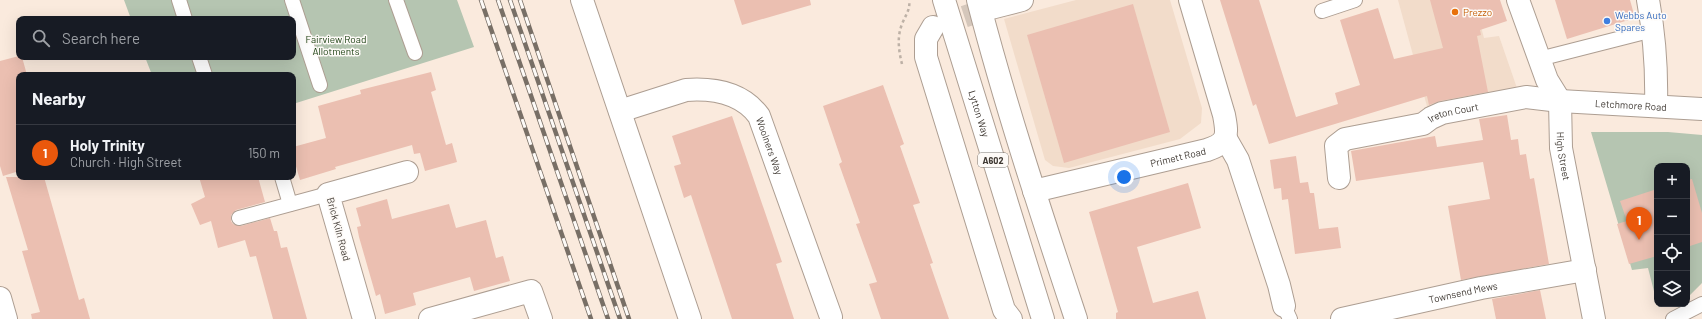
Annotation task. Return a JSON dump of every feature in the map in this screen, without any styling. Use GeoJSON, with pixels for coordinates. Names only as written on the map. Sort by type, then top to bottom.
{"type":"FeatureCollection","features":[{"type":"Feature","properties":{"kind":"street"},"geometry":{"type":"LineString","coordinates":[[582,0],[690,319]]}},
{"type":"Feature","properties":{"kind":"street","name":"Lytton Way"},"geometry":{"type":"LineString","coordinates":[[944,0],[1043,319]]}},
{"type":"Feature","properties":{"kind":"street"},"geometry":{"type":"LineString","coordinates":[[982,5],[1022,0]]}},
{"type":"Feature","properties":{"kind":"street"},"geometry":{"type":"LineString","coordinates":[[1190,0],[1224,115],[1227,127],[1226,139],[1238,160],[1287,312]]}},
{"type":"Feature","properties":{"kind":"street"},"geometry":{"type":"LineString","coordinates":[[1518,0],[1546,80],[1560,101]]}},
{"type":"Feature","properties":{"kind":"street"},"geometry":{"type":"LineString","coordinates":[[1648,0],[1654,30],[1657,69],[1656,106]]}},
{"type":"Feature","properties":{"kind":"street","name":"A602"},"geometry":{"type":"LineString","coordinates":[[982,5],[992,54],[1076,319]]}},
{"type":"Feature","properties":{"kind":"street"},"geometry":{"type":"LineString","coordinates":[[933,27],[926,39],[926,57],[1004,310],[1011,319]]}},
{"type":"Feature","properties":{"kind":"street","name":"Woolners Way"},"geometry":{"type":"LineString","coordinates":[[620,112],[686,90],[698,89],[730,94],[751,105],[759,116],[831,317]]}},
{"type":"Feature","properties":{"kind":"street","name":"Ireton Court"},"geometry":{"type":"LineString","coordinates":[[1339,178],[1336,146],[1345,140],[1424,124],[1431,118],[1442,113],[1526,97],[1560,101]]}},
{"type":"Feature","properties":{"kind":"street","name":"Letchmore Road"},"geometry":{"type":"LineString","coordinates":[[1560,101],[1591,104],[1702,109]]}},
{"type":"Feature","properties":{"kind":"street","name":"High Street"},"geometry":{"type":"LineString","coordinates":[[1560,101],[1562,148],[1594,319]]}},
{"type":"Feature","properties":{"kind":"street","name":"Primett Road"},"geometry":{"type":"LineString","coordinates":[[1034,190],[1207,150],[1218,146],[1226,139]]}},
{"type":"Feature","properties":{"kind":"street","name":"Brick Kiln Road"},"geometry":{"type":"LineString","coordinates":[[364,319],[328,194],[407,172]]}},
{"type":"Feature","properties":{"kind":"street","name":"Townsend Mews"},"geometry":{"type":"LineString","coordinates":[[1342,319],[1481,288],[1585,270]]}},
{"type":"Feature","properties":{"kind":"street"},"geometry":{"type":"LineString","coordinates":[[430,319],[531,291],[541,319]]}},
{"type":"Feature","properties":{"kind":"street"},"geometry":{"type":"LineString","coordinates":[[0,298],[6,319]]}},
{"type":"Feature","properties":{"kind":"lane"},"geometry":{"type":"LineString","coordinates":[[179,0],[184,16]]}},
{"type":"Feature","properties":{"kind":"lane"},"geometry":{"type":"LineString","coordinates":[[292,0],[320,85]]}},
{"type":"Feature","properties":{"kind":"lane"},"geometry":{"type":"LineString","coordinates":[[396,0],[414,53]]}},
{"type":"Feature","properties":{"kind":"lane"},"geometry":{"type":"LineString","coordinates":[[1322,11],[1356,0]]}},
{"type":"Feature","properties":{"kind":"lane"},"geometry":{"type":"LineString","coordinates":[[1539,59],[1654,30]]}},
{"type":"Feature","properties":{"kind":"lane"},"geometry":{"type":"LineString","coordinates":[[200,60],[204,72]]}},
{"type":"Feature","properties":{"kind":"lane"},"geometry":{"type":"LineString","coordinates":[[283,180],[290,204]]}},
{"type":"Feature","properties":{"kind":"lane"},"geometry":{"type":"LineString","coordinates":[[239,218],[328,194]]}},
{"type":"Feature","properties":{"kind":"lane"},"geometry":{"type":"LineString","coordinates":[[1673,319],[1702,304]]}},
{"type":"Feature","properties":{"kind":"path"},"geometry":{"type":"LineString","coordinates":[[908,0],[910,6]]}},
{"type":"Feature","properties":{"kind":"shaded area"},"geometry":{"type":"Polygon","coordinates":[[[1076,0],[1170,0],[1202,108],[1201,123],[1180,139],[1069,168],[1053,166],[1045,160],[1004,19],[1076,0]]]}},
{"type":"Feature","properties":{"kind":"shaded area"},"geometry":{"type":"Polygon","coordinates":[[[1398,0],[1474,0],[1484,38],[1499,36],[1518,91],[1428,110],[1398,0]]]}},
{"type":"Feature","properties":{"kind":"green space","name":"Fairview Road Allotments"},"geometry":{"type":"Polygon","coordinates":[[[124,0],[457,0],[474,47],[296,103],[296,72],[151,72],[146,60],[296,60],[296,16],[130,16],[124,0]]]}},
{"type":"Feature","properties":{"kind":"green space"},"geometry":{"type":"Polygon","coordinates":[[[1591,132],[1668,132],[1702,135],[1702,283],[1690,295],[1690,163],[1654,163],[1654,291],[1648,268],[1632,270],[1591,132]]]}},
{"type":"Feature","properties":{"kind":"building"},"geometry":{"type":"Polygon","coordinates":[[[734,0],[810,0],[811,5],[742,25],[734,0]]]}},
{"type":"Feature","properties":{"kind":"building"},"geometry":{"type":"Polygon","coordinates":[[[1220,0],[1259,0],[1296,117],[1338,104],[1335,93],[1360,85],[1340,20],[1378,8],[1394,59],[1443,48],[1430,0],[1500,0],[1507,21],[1480,30],[1481,35],[1477,36],[1488,92],[1440,101],[1429,105],[1427,96],[1269,144],[1256,104],[1253,106],[1220,0]]]}},
{"type":"Feature","properties":{"kind":"building"},"geometry":{"type":"Polygon","coordinates":[[[1555,0],[1630,0],[1635,18],[1567,39],[1555,0]]]}},
{"type":"Feature","properties":{"kind":"building"},"geometry":{"type":"Polygon","coordinates":[[[1133,4],[1170,132],[1064,163],[1027,35],[1133,4]]]}},
{"type":"Feature","properties":{"kind":"building"},"geometry":{"type":"Polygon","coordinates":[[[16,57],[16,60],[23,60],[26,72],[16,72],[16,172],[3,176],[0,166],[0,61],[16,57]]]}},
{"type":"Feature","properties":{"kind":"building"},"geometry":{"type":"Polygon","coordinates":[[[431,72],[436,90],[431,92],[446,145],[452,143],[457,162],[425,171],[420,153],[414,154],[412,145],[335,167],[336,169],[300,180],[296,166],[296,146],[326,138],[318,106],[361,94],[360,90],[431,72]]]}},
{"type":"Feature","properties":{"kind":"building"},"geometry":{"type":"Polygon","coordinates":[[[883,85],[904,144],[900,146],[920,203],[913,205],[933,263],[930,264],[949,319],[881,319],[869,284],[877,282],[856,224],[860,223],[839,164],[842,162],[823,106],[883,85]]]}},
{"type":"Feature","properties":{"kind":"building"},"geometry":{"type":"Polygon","coordinates":[[[1507,115],[1511,140],[1518,139],[1520,155],[1526,154],[1530,179],[1534,178],[1549,264],[1461,280],[1448,206],[1490,199],[1483,162],[1356,181],[1351,151],[1435,136],[1437,147],[1483,140],[1479,119],[1507,115]]]}},
{"type":"Feature","properties":{"kind":"building"},"geometry":{"type":"Polygon","coordinates":[[[732,116],[782,262],[776,264],[794,319],[732,319],[691,195],[684,198],[674,166],[681,164],[672,136],[732,116]]]}},
{"type":"Feature","properties":{"kind":"building"},"geometry":{"type":"Polygon","coordinates":[[[1296,156],[1300,183],[1308,182],[1310,193],[1314,193],[1319,229],[1338,227],[1341,248],[1295,254],[1288,199],[1282,200],[1281,188],[1274,189],[1270,160],[1296,156]]]}},
{"type":"Feature","properties":{"kind":"building"},"geometry":{"type":"Polygon","coordinates":[[[6,177],[16,177],[16,180],[45,180],[79,300],[84,298],[90,319],[32,319],[31,314],[40,312],[22,251],[28,250],[6,177]]]}},
{"type":"Feature","properties":{"kind":"building"},"geometry":{"type":"Polygon","coordinates":[[[1690,179],[1692,179],[1702,213],[1702,242],[1690,246],[1690,199],[1690,179]]]}},
{"type":"Feature","properties":{"kind":"building"},"geometry":{"type":"Polygon","coordinates":[[[200,180],[259,180],[265,202],[236,210],[231,215],[231,221],[233,224],[241,226],[270,218],[274,231],[277,231],[281,248],[287,247],[307,319],[273,319],[256,256],[250,257],[245,240],[218,248],[211,221],[200,225],[191,204],[205,197],[200,180]]]}},
{"type":"Feature","properties":{"kind":"building"},"geometry":{"type":"Polygon","coordinates":[[[1188,183],[1201,228],[1137,247],[1153,303],[1198,291],[1206,319],[1116,319],[1116,313],[1118,312],[1089,212],[1188,183]]]}},
{"type":"Feature","properties":{"kind":"building"},"geometry":{"type":"Polygon","coordinates":[[[1654,190],[1654,257],[1629,264],[1617,224],[1627,221],[1620,201],[1654,190]]]}},
{"type":"Feature","properties":{"kind":"building"},"geometry":{"type":"Polygon","coordinates":[[[387,199],[392,219],[449,204],[456,228],[486,220],[496,258],[503,256],[510,281],[474,291],[470,277],[413,293],[416,305],[385,314],[380,294],[376,296],[359,237],[357,227],[361,226],[356,208],[387,199]]]}},
{"type":"Feature","properties":{"kind":"building"},"geometry":{"type":"Polygon","coordinates":[[[1540,290],[1546,319],[1496,319],[1492,299],[1540,290]]]}},
{"type":"Feature","properties":{"kind":"tunnel"},"geometry":{"type":"LineString","coordinates":[[933,27],[987,9]]}},
{"type":"Feature","properties":{"kind":"railway"},"geometry":{"type":"LineString","coordinates":[[481,0],[591,319]]}},
{"type":"Feature","properties":{"kind":"railway"},"geometry":{"type":"LineString","coordinates":[[498,0],[608,319]]}},
{"type":"Feature","properties":{"kind":"railway"},"geometry":{"type":"LineString","coordinates":[[510,0],[620,319]]}},
{"type":"Feature","properties":{"kind":"railway"},"geometry":{"type":"LineString","coordinates":[[520,0],[629,319]]}},
{"type":"Feature","properties":{"kind":"place","name":"Prezzo"},"geometry":{"type":"Point","coordinates":[1455,12]}},
{"type":"Feature","properties":{"kind":"place","name":"Webbs Auto Spares"},"geometry":{"type":"Point","coordinates":[1607,21]}},
{"type":"Feature","properties":{"kind":"place","name":"Holy Trinity"},"geometry":{"type":"Point","coordinates":[1639,240]}}]}
